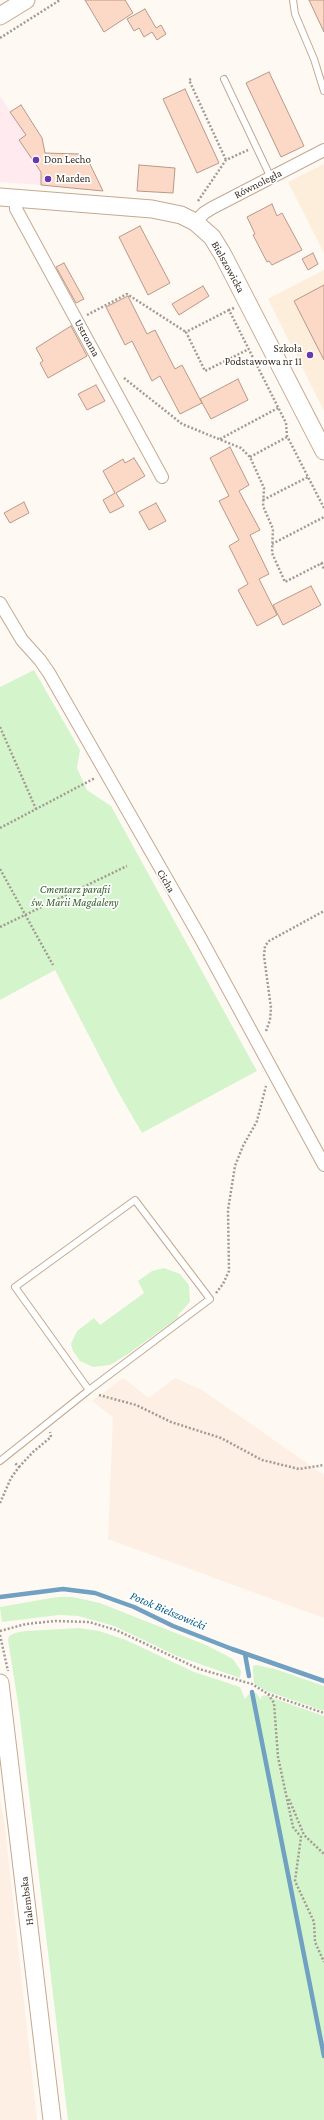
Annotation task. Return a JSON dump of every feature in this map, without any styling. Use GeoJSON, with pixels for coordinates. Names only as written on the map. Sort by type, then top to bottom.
{"type":"FeatureCollection","features":[{"type":"Feature","properties":{"kind":"street"},"geometry":{"type":"LineString","coordinates":[[0,16],[26,0]]}},
{"type":"Feature","properties":{"kind":"street","name":"Równoległa"},"geometry":{"type":"LineString","coordinates":[[196,222],[204,213],[324,150]]}},
{"type":"Feature","properties":{"kind":"street","name":"Bielszowicka"},"geometry":{"type":"LineString","coordinates":[[8,198],[152,209],[181,215],[196,222],[212,237],[223,255],[324,451]]}},
{"type":"Feature","properties":{"kind":"street","name":"Ustronna"},"geometry":{"type":"LineString","coordinates":[[8,198],[16,209],[162,477]]}},
{"type":"Feature","properties":{"kind":"street","name":"Cicha"},"geometry":{"type":"LineString","coordinates":[[0,603],[22,640],[45,667],[104,774],[204,946],[324,1165]]}},
{"type":"Feature","properties":{"kind":"street","name":"Halembska"},"geometry":{"type":"LineString","coordinates":[[0,1683],[52,2120]]}},
{"type":"Feature","properties":{"kind":"lane"},"geometry":{"type":"LineString","coordinates":[[293,0],[295,14],[314,59],[324,92]]}},
{"type":"Feature","properties":{"kind":"lane"},"geometry":{"type":"LineString","coordinates":[[224,79],[270,178]]}},
{"type":"Feature","properties":{"kind":"lane"},"geometry":{"type":"LineString","coordinates":[[0,1461],[48,1422],[92,1392],[210,1299],[135,1200],[15,1287],[92,1392]]}},
{"type":"Feature","properties":{"kind":"path"},"geometry":{"type":"LineString","coordinates":[[0,38],[60,0]]}},
{"type":"Feature","properties":{"kind":"path"},"geometry":{"type":"LineString","coordinates":[[191,79],[189,80],[226,160]]}},
{"type":"Feature","properties":{"kind":"path"},"geometry":{"type":"LineString","coordinates":[[202,202],[196,203],[226,160],[256,147]]}},
{"type":"Feature","properties":{"kind":"path"},"geometry":{"type":"LineString","coordinates":[[76,320],[127,294],[186,332],[205,371],[249,349]]}},
{"type":"Feature","properties":{"kind":"path"},"geometry":{"type":"LineString","coordinates":[[186,332],[238,305]]}},
{"type":"Feature","properties":{"kind":"path"},"geometry":{"type":"LineString","coordinates":[[229,310],[286,423],[287,437],[324,508]]}},
{"type":"Feature","properties":{"kind":"path"},"geometry":{"type":"LineString","coordinates":[[102,368],[108,365],[182,424],[241,448],[250,456],[264,488],[263,506],[273,529],[271,544],[272,553],[285,582],[322,563],[324,569]]}},
{"type":"Feature","properties":{"kind":"path"},"geometry":{"type":"LineString","coordinates":[[219,439],[278,408]]}},
{"type":"Feature","properties":{"kind":"path"},"geometry":{"type":"LineString","coordinates":[[250,456],[287,437]]}},
{"type":"Feature","properties":{"kind":"path"},"geometry":{"type":"LineString","coordinates":[[263,500],[308,477]]}},
{"type":"Feature","properties":{"kind":"path"},"geometry":{"type":"LineString","coordinates":[[271,544],[324,517]]}},
{"type":"Feature","properties":{"kind":"path"},"geometry":{"type":"LineString","coordinates":[[0,727],[36,809]]}},
{"type":"Feature","properties":{"kind":"path"},"geometry":{"type":"LineString","coordinates":[[0,828],[104,774]]}},
{"type":"Feature","properties":{"kind":"path"},"geometry":{"type":"LineString","coordinates":[[0,927],[127,866]]}},
{"type":"Feature","properties":{"kind":"path"},"geometry":{"type":"LineString","coordinates":[[0,869],[52,965]]}},
{"type":"Feature","properties":{"kind":"path"},"geometry":{"type":"LineString","coordinates":[[265,1033],[271,1014],[264,956],[265,946],[273,939],[324,911]]}},
{"type":"Feature","properties":{"kind":"path"},"geometry":{"type":"LineString","coordinates":[[210,1299],[223,1284],[229,1270],[228,1210],[233,1174],[243,1146],[257,1121],[269,1065]]}},
{"type":"Feature","properties":{"kind":"path"},"geometry":{"type":"LineString","coordinates":[[92,1392],[136,1405],[171,1422],[221,1438],[262,1460],[299,1469],[324,1465]]}},
{"type":"Feature","properties":{"kind":"path"},"geometry":{"type":"LineString","coordinates":[[0,1503],[8,1483],[19,1467],[33,1452],[52,1437],[48,1422]]}},
{"type":"Feature","properties":{"kind":"path"},"geometry":{"type":"LineString","coordinates":[[7,1455],[19,1467]]}},
{"type":"Feature","properties":{"kind":"path"},"geometry":{"type":"LineString","coordinates":[[0,1631],[26,1624],[55,1621],[89,1622],[116,1630],[199,1669],[252,1684],[268,1694],[324,1713]]}},
{"type":"Feature","properties":{"kind":"path"},"geometry":{"type":"LineString","coordinates":[[268,1694],[274,1703],[278,1757],[294,1827],[301,1837],[295,1880],[314,1922],[315,1942],[324,1962]]}},
{"type":"Feature","properties":{"kind":"path"},"geometry":{"type":"LineString","coordinates":[[286,1791],[304,1836],[324,1854]]}},
{"type":"Feature","properties":{"kind":"shaded area"},"geometry":{"type":"Polygon","coordinates":[[[0,96],[42,159],[41,185],[0,182],[0,96]]]}},
{"type":"Feature","properties":{"kind":"shaded area"},"geometry":{"type":"Polygon","coordinates":[[[324,164],[324,253],[288,182],[324,164]]]}},
{"type":"Feature","properties":{"kind":"shaded area","name":"Szkoła Podstawowa nr 11"},"geometry":{"type":"Polygon","coordinates":[[[324,270],[324,411],[268,299],[324,270]]]}},
{"type":"Feature","properties":{"kind":"shaded area"},"geometry":{"type":"Polygon","coordinates":[[[123,1378],[149,1398],[175,1378],[202,1390],[324,1475],[324,1618],[108,1539],[113,1417],[92,1401],[123,1378]]]}},
{"type":"Feature","properties":{"kind":"shaded area"},"geometry":{"type":"Polygon","coordinates":[[[0,1801],[4,1819],[37,2120],[0,2120],[0,1801]]]}},
{"type":"Feature","properties":{"kind":"green space","name":"Cmentarz parafii św. Marii Magdaleny"},"geometry":{"type":"Polygon","coordinates":[[[34,670],[80,750],[77,768],[87,790],[111,806],[257,1071],[142,1133],[117,1090],[55,970],[0,1000],[0,687],[34,670]]]}},
{"type":"Feature","properties":{"kind":"green space"},"geometry":{"type":"Polygon","coordinates":[[[164,1268],[180,1274],[189,1285],[190,1302],[178,1315],[179,1317],[128,1354],[110,1365],[93,1367],[80,1361],[73,1351],[71,1344],[77,1331],[94,1318],[100,1325],[144,1293],[138,1281],[152,1271],[164,1268]]]}},
{"type":"Feature","properties":{"kind":"green space"},"geometry":{"type":"Polygon","coordinates":[[[57,1597],[73,1597],[100,1603],[206,1645],[233,1659],[241,1671],[240,1678],[177,1656],[114,1626],[78,1616],[59,1615],[2,1622],[0,1607],[57,1597]]]}},
{"type":"Feature","properties":{"kind":"green space"},"geometry":{"type":"Polygon","coordinates":[[[79,1628],[99,1631],[126,1640],[194,1672],[240,1687],[245,1699],[249,1694],[256,1693],[261,1700],[261,1697],[264,1695],[324,1716],[324,2120],[68,2120],[19,1710],[8,1640],[9,1636],[25,1631],[79,1628]]]}},
{"type":"Feature","properties":{"kind":"green space"},"geometry":{"type":"Polygon","coordinates":[[[256,1665],[275,1669],[324,1686],[324,1711],[269,1692],[257,1686],[254,1683],[253,1671],[253,1666],[256,1665]]]}},
{"type":"Feature","properties":{"kind":"building"},"geometry":{"type":"Polygon","coordinates":[[[85,0],[125,0],[133,13],[104,32],[85,0]]]}},
{"type":"Feature","properties":{"kind":"building"},"geometry":{"type":"Polygon","coordinates":[[[309,0],[324,0],[324,32],[309,0]]]}},
{"type":"Feature","properties":{"kind":"building"},"geometry":{"type":"Polygon","coordinates":[[[145,9],[156,28],[161,25],[166,34],[157,40],[152,32],[144,37],[139,28],[134,31],[127,19],[145,9]]]}},
{"type":"Feature","properties":{"kind":"building"},"geometry":{"type":"Polygon","coordinates":[[[269,72],[304,146],[281,157],[246,83],[269,72]]]}},
{"type":"Feature","properties":{"kind":"building"},"geometry":{"type":"Polygon","coordinates":[[[185,89],[219,163],[197,173],[163,99],[185,89]]]}},
{"type":"Feature","properties":{"kind":"building"},"geometry":{"type":"Polygon","coordinates":[[[21,105],[42,138],[45,153],[79,154],[79,160],[88,160],[103,191],[41,185],[41,172],[19,140],[26,135],[10,112],[21,105]]]}},
{"type":"Feature","properties":{"kind":"building"},"geometry":{"type":"Polygon","coordinates":[[[139,165],[175,168],[173,193],[137,191],[139,165]]]}},
{"type":"Feature","properties":{"kind":"building"},"geometry":{"type":"Polygon","coordinates":[[[272,204],[277,216],[282,213],[302,250],[272,265],[269,261],[267,262],[253,235],[255,234],[247,217],[272,204]]]}},
{"type":"Feature","properties":{"kind":"building"},"geometry":{"type":"Polygon","coordinates":[[[140,226],[170,283],[148,295],[119,237],[140,226]]]}},
{"type":"Feature","properties":{"kind":"building"},"geometry":{"type":"Polygon","coordinates":[[[313,253],[318,264],[308,270],[302,259],[313,253]]]}},
{"type":"Feature","properties":{"kind":"building"},"geometry":{"type":"Polygon","coordinates":[[[64,263],[84,299],[76,303],[56,267],[64,263]]]}},
{"type":"Feature","properties":{"kind":"building"},"geometry":{"type":"Polygon","coordinates":[[[324,285],[324,360],[294,301],[324,285]]]}},
{"type":"Feature","properties":{"kind":"building"},"geometry":{"type":"Polygon","coordinates":[[[203,286],[209,296],[179,315],[172,304],[203,286]]]}},
{"type":"Feature","properties":{"kind":"building"},"geometry":{"type":"Polygon","coordinates":[[[128,296],[147,334],[155,330],[175,369],[182,365],[202,403],[180,414],[160,376],[152,381],[132,341],[125,345],[106,307],[128,296]]]}},
{"type":"Feature","properties":{"kind":"building"},"geometry":{"type":"Polygon","coordinates":[[[71,326],[87,356],[48,378],[40,363],[43,361],[36,348],[71,326]]]}},
{"type":"Feature","properties":{"kind":"building"},"geometry":{"type":"Polygon","coordinates":[[[238,379],[248,400],[211,419],[200,399],[238,379]]]}},
{"type":"Feature","properties":{"kind":"building"},"geometry":{"type":"Polygon","coordinates":[[[96,385],[105,401],[87,410],[78,394],[96,385]]]}},
{"type":"Feature","properties":{"kind":"building"},"geometry":{"type":"Polygon","coordinates":[[[230,447],[249,485],[239,491],[260,530],[250,535],[269,574],[259,579],[277,615],[257,626],[238,590],[248,584],[229,546],[239,540],[219,501],[229,496],[210,458],[230,447]]]}},
{"type":"Feature","properties":{"kind":"building"},"geometry":{"type":"Polygon","coordinates":[[[134,458],[145,476],[116,493],[124,506],[110,513],[103,500],[115,493],[103,471],[123,459],[125,463],[134,458]]]}},
{"type":"Feature","properties":{"kind":"building"},"geometry":{"type":"Polygon","coordinates":[[[24,502],[29,513],[10,523],[4,513],[24,502]]]}},
{"type":"Feature","properties":{"kind":"building"},"geometry":{"type":"Polygon","coordinates":[[[156,503],[166,521],[149,530],[139,512],[156,503]]]}},
{"type":"Feature","properties":{"kind":"building"},"geometry":{"type":"Polygon","coordinates":[[[311,586],[321,605],[283,625],[273,605],[311,586]]]}},
{"type":"Feature","properties":{"kind":"waterway","name":"Potok Bielszowicki"},"geometry":{"type":"LineString","coordinates":[[0,1597],[63,1589],[95,1593],[134,1607],[173,1626],[232,1649],[324,1681]]}},
{"type":"Feature","properties":{"kind":"waterway"},"geometry":{"type":"LineString","coordinates":[[245,1654],[249,1676]]}},
{"type":"Feature","properties":{"kind":"waterway"},"geometry":{"type":"LineString","coordinates":[[252,1692],[324,2056]]}},
{"type":"Feature","properties":{"kind":"place","name":"Don Lecho"},"geometry":{"type":"Point","coordinates":[36,160]}},
{"type":"Feature","properties":{"kind":"place","name":"Marden"},"geometry":{"type":"Point","coordinates":[48,179]}},
{"type":"Feature","properties":{"kind":"place","name":"Szkoła Podstawowa nr 11"},"geometry":{"type":"Point","coordinates":[310,355]}}]}
